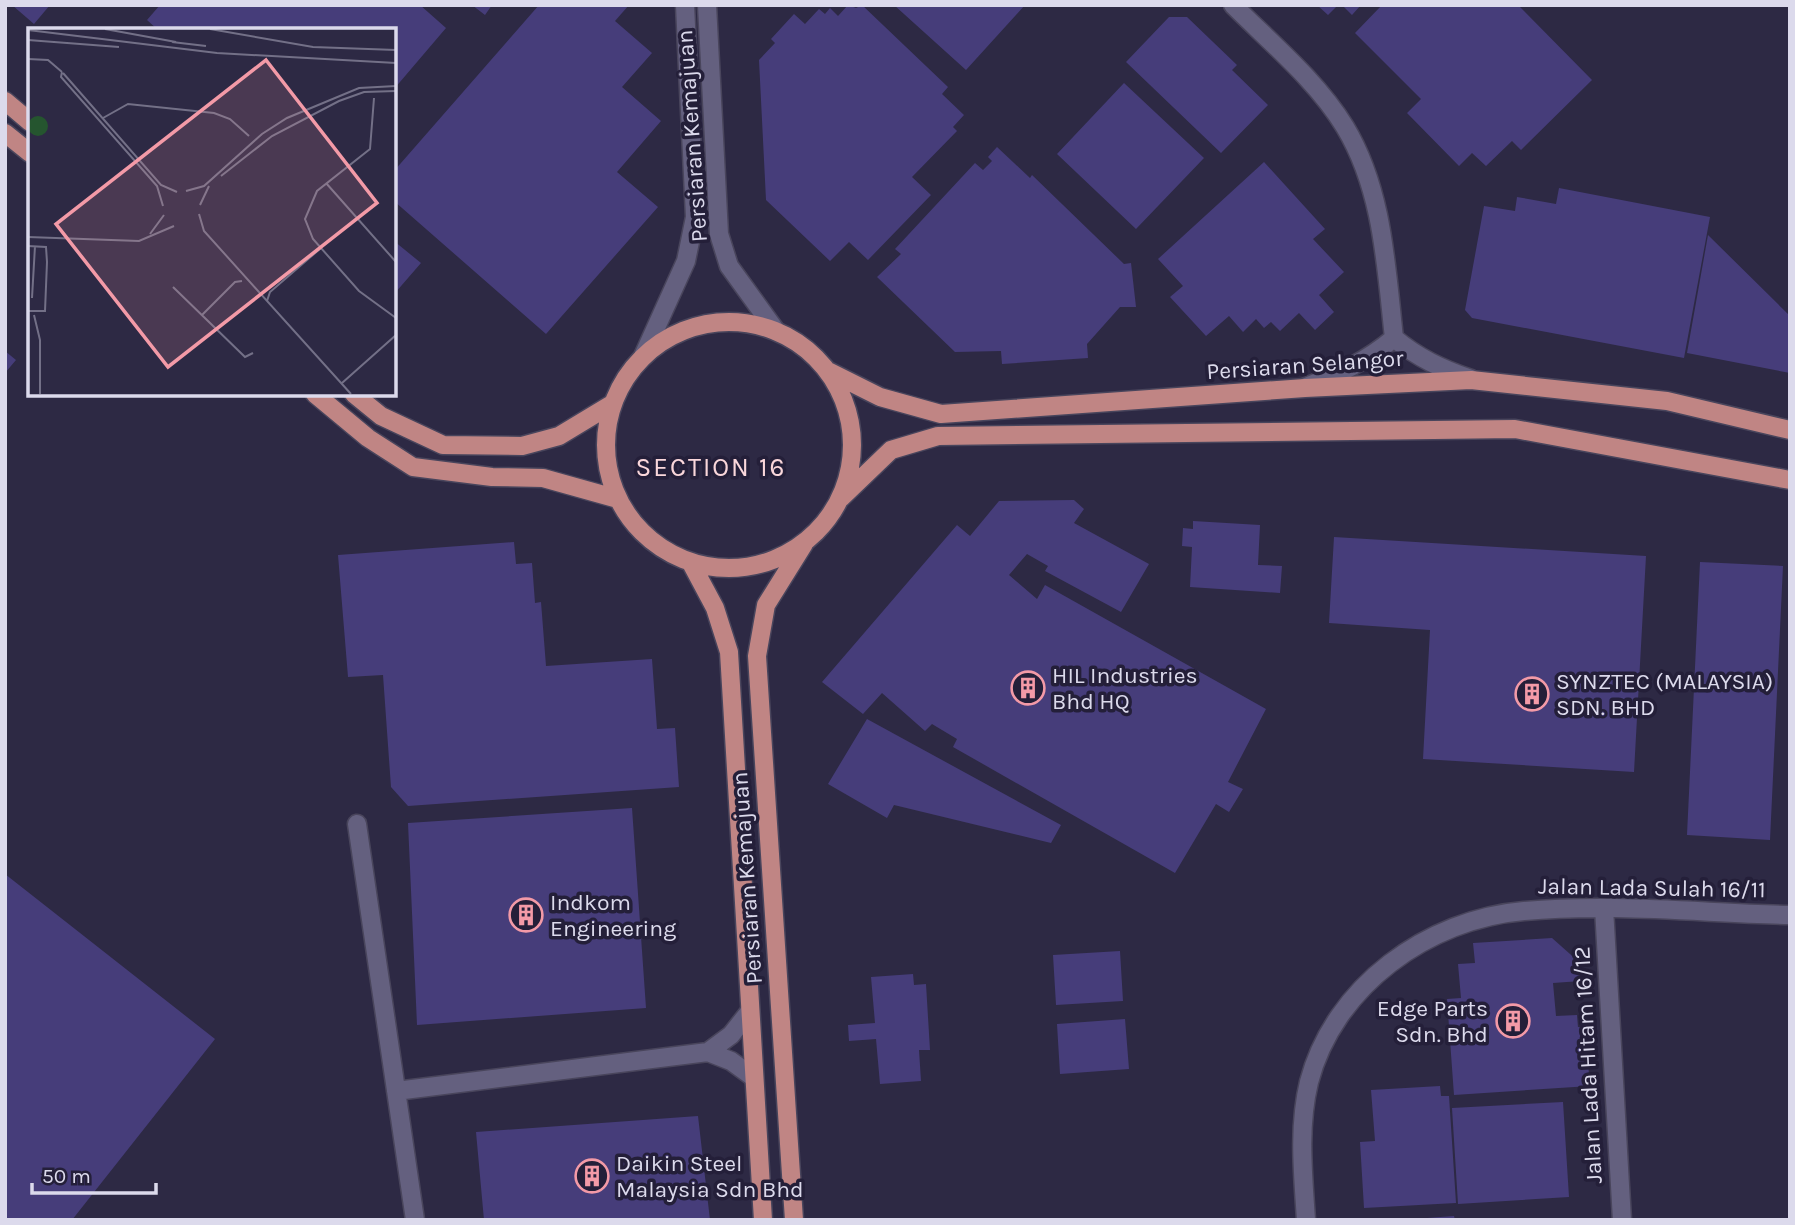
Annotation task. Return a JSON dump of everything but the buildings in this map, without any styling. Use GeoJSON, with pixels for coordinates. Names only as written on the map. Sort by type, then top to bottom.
{"type":"FeatureCollection","features":[{"type":"Feature","properties":{"kind":"main road"},"geometry":{"type":"LineString","coordinates":[[5,101],[28,120]]}},
{"type":"Feature","properties":{"kind":"main road"},"geometry":{"type":"LineString","coordinates":[[5,133],[28,151]]}},
{"type":"Feature","properties":{"kind":"main road"},"geometry":{"type":"LineString","coordinates":[[841,498],[851,466],[852,433],[844,400],[828,371],[804,347],[776,331],[742,322],[706,323],[673,334],[644,354],[625,377],[612,404],[606,436],[608,468],[618,499],[637,527],[662,548],[691,563],[730,569],[769,562],[804,544],[825,523],[841,498],[891,450],[938,436],[1515,429],[1790,480]]}},
{"type":"Feature","properties":{"kind":"main road","name":"Persiaran Selangor"},"geometry":{"type":"LineString","coordinates":[[828,371],[880,397],[942,414],[1305,388],[1471,380],[1667,401],[1790,430]]}},
{"type":"Feature","properties":{"kind":"main road"},"geometry":{"type":"LineString","coordinates":[[317,396],[368,438],[413,467],[492,477],[543,478],[618,499]]}},
{"type":"Feature","properties":{"kind":"main road"},"geometry":{"type":"LineString","coordinates":[[356,396],[381,416],[443,446],[522,446],[559,436],[612,404]]}},
{"type":"Feature","properties":{"kind":"main road","name":"Persiaran Kemajuan"},"geometry":{"type":"LineString","coordinates":[[796,1218],[757,656],[765,605],[804,544]]}},
{"type":"Feature","properties":{"kind":"main road","name":"Persiaran Kemajuan"},"geometry":{"type":"LineString","coordinates":[[691,563],[715,608],[729,652],[763,1220]]}},
{"type":"Feature","properties":{"kind":"street","name":"Persiaran Kemajuan"},"geometry":{"type":"LineString","coordinates":[[644,354],[686,261],[695,217],[685,5]]}},
{"type":"Feature","properties":{"kind":"street","name":"Persiaran Kemajuan"},"geometry":{"type":"LineString","coordinates":[[707,5],[719,234],[729,266],[776,331]]}},
{"type":"Feature","properties":{"kind":"street"},"geometry":{"type":"LineString","coordinates":[[1233,5],[1297,68],[1344,126],[1359,157],[1376,203],[1394,338],[1412,354],[1436,367],[1471,380]]}},
{"type":"Feature","properties":{"kind":"street"},"geometry":{"type":"LineString","coordinates":[[1305,388],[1376,354],[1394,338]]}},
{"type":"Feature","properties":{"kind":"street"},"geometry":{"type":"LineString","coordinates":[[357,824],[415,1220]]}},
{"type":"Feature","properties":{"kind":"street","name":"Jalan Lada Sulah 16/11"},"geometry":{"type":"LineString","coordinates":[[1306,1220],[1301,1151],[1309,1083],[1323,1043],[1364,984],[1405,952],[1454,926],[1522,911],[1604,908],[1790,915]]}},
{"type":"Feature","properties":{"kind":"street","name":"Jalan Lada Hitam 16/12"},"geometry":{"type":"LineString","coordinates":[[1604,908],[1622,1220]]}},
{"type":"Feature","properties":{"kind":"street"},"geometry":{"type":"LineString","coordinates":[[708,1052],[731,1035],[750,1012]]}},
{"type":"Feature","properties":{"kind":"street"},"geometry":{"type":"LineString","coordinates":[[396,1091],[708,1052],[731,1061],[753,1077]]}},
{"type":"Feature","properties":{"kind":"place","name":"HIL Industries Bhd HQ"},"geometry":{"type":"Point","coordinates":[1028,688]}},
{"type":"Feature","properties":{"kind":"place","name":"SYNZTEC (MALAYSIA) SDN. BHD"},"geometry":{"type":"Point","coordinates":[1532,694]}},
{"type":"Feature","properties":{"kind":"place","name":"Indkom Engineering"},"geometry":{"type":"Point","coordinates":[526,915]}},
{"type":"Feature","properties":{"kind":"place","name":"Edge Parts Sdn. Bhd"},"geometry":{"type":"Point","coordinates":[1513,1021]}},
{"type":"Feature","properties":{"kind":"place","name":"Daikin Steel Malaysia Sdn Bhd"},"geometry":{"type":"Point","coordinates":[592,1176]}},
{"type":"Feature","properties":{"kind":"district","name":"SECTION 16"},"geometry":{"type":"Point","coordinates":[711,467]}}]}
